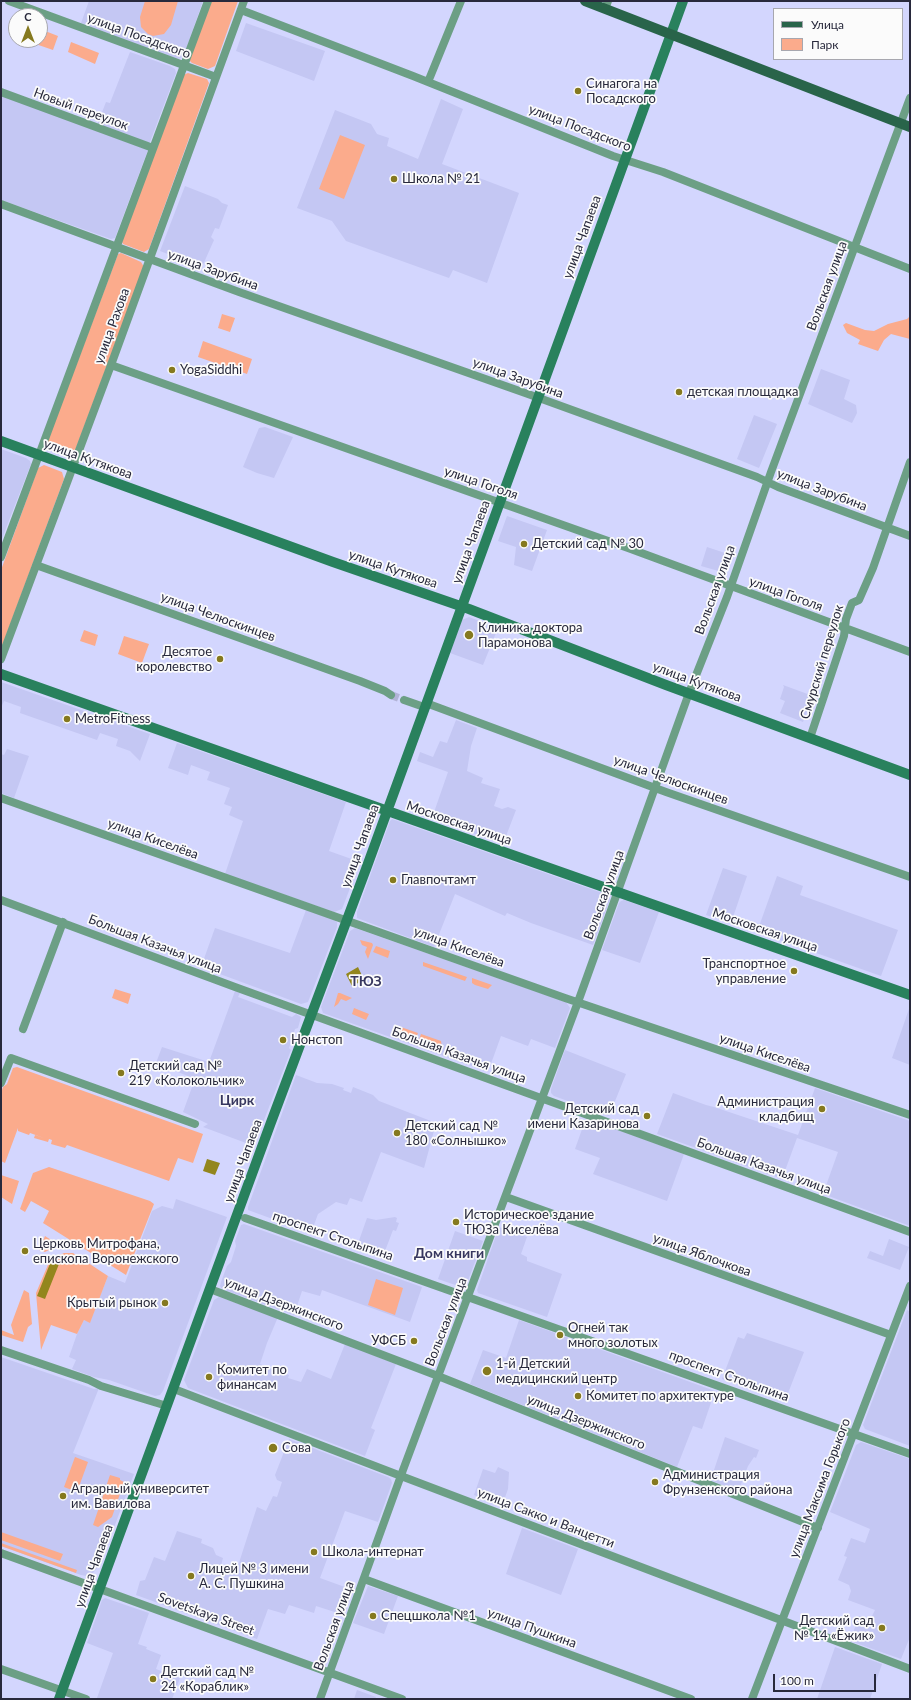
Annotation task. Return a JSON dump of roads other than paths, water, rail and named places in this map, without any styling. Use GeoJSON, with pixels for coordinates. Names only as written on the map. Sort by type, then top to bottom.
{"type":"FeatureCollection","features":[{"type":"Feature","properties":{"kind":"main road"},"geometry":{"type":"LineString","coordinates":[[585,1],[606,5],[671,35],[905,126]]}},
{"type":"Feature","properties":{"kind":"street","name":"улица Посадского"},"geometry":{"type":"LineString","coordinates":[[9,1],[216,77]]}},
{"type":"Feature","properties":{"kind":"street","name":"улица Рахова"},"geometry":{"type":"LineString","coordinates":[[1,557],[208,1]]}},
{"type":"Feature","properties":{"kind":"street","name":"улица Рахова"},"geometry":{"type":"LineString","coordinates":[[1,659],[150,260],[244,1]]}},
{"type":"Feature","properties":{"kind":"street"},"geometry":{"type":"LineString","coordinates":[[428,82],[461,1]]}},
{"type":"Feature","properties":{"kind":"street","name":"улица Чапаева"},"geometry":{"type":"LineString","coordinates":[[61,1695],[311,1014],[347,920],[683,1]]}},
{"type":"Feature","properties":{"kind":"street","name":"улица Посадского"},"geometry":{"type":"LineString","coordinates":[[241,10],[625,159],[663,172],[910,269]]}},
{"type":"Feature","properties":{"kind":"street","name":"Новый переулок"},"geometry":{"type":"LineString","coordinates":[[1,92],[153,148]]}},
{"type":"Feature","properties":{"kind":"street","name":"Вольская улица"},"geometry":{"type":"LineString","coordinates":[[320,1699],[438,1376],[578,1002],[689,693],[855,247],[905,126],[910,98]]}},
{"type":"Feature","properties":{"kind":"street","name":"улица Зарубина"},"geometry":{"type":"LineString","coordinates":[[1,204],[314,319],[538,397],[910,536]]}},
{"type":"Feature","properties":{"kind":"street","name":"улица Гоголя"},"geometry":{"type":"LineString","coordinates":[[111,365],[628,548],[910,652]]}},
{"type":"Feature","properties":{"kind":"street","name":"улица Кутякова"},"geometry":{"type":"LineString","coordinates":[[1,441],[462,606],[689,693],[910,774]]}},
{"type":"Feature","properties":{"kind":"street","name":"Смурский переулок"},"geometry":{"type":"LineString","coordinates":[[810,738],[846,629],[846,619],[852,603],[860,600],[888,528],[910,462]]}},
{"type":"Feature","properties":{"kind":"street","name":"улица Челюскинцев"},"geometry":{"type":"LineString","coordinates":[[36,565],[385,691],[391,695]]}},
{"type":"Feature","properties":{"kind":"street","name":"Московская улица"},"geometry":{"type":"LineString","coordinates":[[1,674],[910,995]]}},
{"type":"Feature","properties":{"kind":"street","name":"улица Челюскинцев"},"geometry":{"type":"LineString","coordinates":[[404,700],[425,705],[655,788],[910,877]]}},
{"type":"Feature","properties":{"kind":"street","name":"улица Киселёва"},"geometry":{"type":"LineString","coordinates":[[1,798],[578,1002],[910,1115]]}},
{"type":"Feature","properties":{"kind":"street","name":"Большая Казачья улица"},"geometry":{"type":"LineString","coordinates":[[1,900],[910,1232]]}},
{"type":"Feature","properties":{"kind":"street"},"geometry":{"type":"LineString","coordinates":[[23,1029],[63,922]]}},
{"type":"Feature","properties":{"kind":"street"},"geometry":{"type":"LineString","coordinates":[[1,1083],[11,1058],[195,1124]]}},
{"type":"Feature","properties":{"kind":"street","name":"улица Яблочкова"},"geometry":{"type":"LineString","coordinates":[[506,1197],[891,1336]]}},
{"type":"Feature","properties":{"kind":"street","name":"проспект Столыпина"},"geometry":{"type":"LineString","coordinates":[[245,1218],[910,1454]]}},
{"type":"Feature","properties":{"kind":"street","name":"улица Максима Горького"},"geometry":{"type":"LineString","coordinates":[[752,1699],[910,1286]]}},
{"type":"Feature","properties":{"kind":"street","name":"улица Дзержинского"},"geometry":{"type":"LineString","coordinates":[[210,1289],[438,1376],[818,1528]]}},
{"type":"Feature","properties":{"kind":"street"},"geometry":{"type":"LineString","coordinates":[[1,1350],[89,1380],[101,1386],[167,1406]]}},
{"type":"Feature","properties":{"kind":"street"},"geometry":{"type":"LineString","coordinates":[[1,1355],[88,1385],[101,1386]]}},
{"type":"Feature","properties":{"kind":"street","name":"улица Сакко и Ванцетти"},"geometry":{"type":"LineString","coordinates":[[174,1389],[910,1669]]}},
{"type":"Feature","properties":{"kind":"street","name":"Sovetskaya Street"},"geometry":{"type":"LineString","coordinates":[[1,1553],[402,1699]]}},
{"type":"Feature","properties":{"kind":"street","name":"улица Пушкина"},"geometry":{"type":"LineString","coordinates":[[364,1579],[691,1699]]}},
{"type":"Feature","properties":{"kind":"street"},"geometry":{"type":"LineString","coordinates":[[1,1669],[61,1695],[86,1699]]}},
{"type":"Feature","properties":{"kind":"tunnel"},"geometry":{"type":"LineString","coordinates":[[391,695],[404,700]]}},
{"type":"Feature","properties":{"kind":"place","name":"Синагога на Посадского"},"geometry":{"type":"Point","coordinates":[578,91]}},
{"type":"Feature","properties":{"kind":"place","name":"Школа № 21"},"geometry":{"type":"Point","coordinates":[394,179]}},
{"type":"Feature","properties":{"kind":"place","name":"YogaSiddhi"},"geometry":{"type":"Point","coordinates":[172,370]}},
{"type":"Feature","properties":{"kind":"place","name":"детская площадка"},"geometry":{"type":"Point","coordinates":[679,392]}},
{"type":"Feature","properties":{"kind":"place","name":"Детский сад № 30"},"geometry":{"type":"Point","coordinates":[524,544]}},
{"type":"Feature","properties":{"kind":"place","name":"Клиника доктора Парамонова"},"geometry":{"type":"Point","coordinates":[469,635]}},
{"type":"Feature","properties":{"kind":"place","name":"Десятое королевство"},"geometry":{"type":"Point","coordinates":[220,659]}},
{"type":"Feature","properties":{"kind":"place","name":"MetroFitness"},"geometry":{"type":"Point","coordinates":[67,719]}},
{"type":"Feature","properties":{"kind":"place","name":"Главпочтамт"},"geometry":{"type":"Point","coordinates":[393,880]}},
{"type":"Feature","properties":{"kind":"place","name":"Транспортное управление"},"geometry":{"type":"Point","coordinates":[794,971]}},
{"type":"Feature","properties":{"kind":"place","name":"Нонстоп"},"geometry":{"type":"Point","coordinates":[283,1040]}},
{"type":"Feature","properties":{"kind":"place","name":"Детский сад № 219 «Колокольчик»"},"geometry":{"type":"Point","coordinates":[121,1073]}},
{"type":"Feature","properties":{"kind":"place","name":"Администрация кладбищ"},"geometry":{"type":"Point","coordinates":[822,1109]}},
{"type":"Feature","properties":{"kind":"place","name":"Детский сад имени Казаринова"},"geometry":{"type":"Point","coordinates":[647,1116]}},
{"type":"Feature","properties":{"kind":"place","name":"Детский сад № 180 «Солнышко»"},"geometry":{"type":"Point","coordinates":[397,1133]}},
{"type":"Feature","properties":{"kind":"place","name":"Историческое здание ТЮЗа Киселёва"},"geometry":{"type":"Point","coordinates":[456,1222]}},
{"type":"Feature","properties":{"kind":"place","name":"Церковь Митрофана, епископа Воронежского"},"geometry":{"type":"Point","coordinates":[25,1251]}},
{"type":"Feature","properties":{"kind":"place","name":"Крытый рынок"},"geometry":{"type":"Point","coordinates":[165,1303]}},
{"type":"Feature","properties":{"kind":"place","name":"Огней так много золотых"},"geometry":{"type":"Point","coordinates":[560,1335]}},
{"type":"Feature","properties":{"kind":"place","name":"УФСБ"},"geometry":{"type":"Point","coordinates":[414,1341]}},
{"type":"Feature","properties":{"kind":"place","name":"1-й Детский медицинский центр"},"geometry":{"type":"Point","coordinates":[487,1371]}},
{"type":"Feature","properties":{"kind":"place","name":"Комитет по финансам"},"geometry":{"type":"Point","coordinates":[209,1377]}},
{"type":"Feature","properties":{"kind":"place","name":"Комитет по архитектуре"},"geometry":{"type":"Point","coordinates":[578,1396]}},
{"type":"Feature","properties":{"kind":"place","name":"Сова"},"geometry":{"type":"Point","coordinates":[273,1448]}},
{"type":"Feature","properties":{"kind":"place","name":"Администрация Фрунзенского района"},"geometry":{"type":"Point","coordinates":[655,1482]}},
{"type":"Feature","properties":{"kind":"place","name":"Аграрный университет им. Вавилова"},"geometry":{"type":"Point","coordinates":[63,1496]}},
{"type":"Feature","properties":{"kind":"place","name":"Школа-интернат"},"geometry":{"type":"Point","coordinates":[314,1552]}},
{"type":"Feature","properties":{"kind":"place","name":"Лицей № 3 имени А. С. Пушкина"},"geometry":{"type":"Point","coordinates":[191,1576]}},
{"type":"Feature","properties":{"kind":"place","name":"Спецшкола №1"},"geometry":{"type":"Point","coordinates":[373,1616]}},
{"type":"Feature","properties":{"kind":"place","name":"Детский сад № 14 «Ёжик»"},"geometry":{"type":"Point","coordinates":[882,1628]}},
{"type":"Feature","properties":{"kind":"place","name":"Детский сад № 24 «Кораблик»"},"geometry":{"type":"Point","coordinates":[153,1679]}},
{"type":"Feature","properties":{"kind":"district","name":"ТЮЗ"},"geometry":{"type":"Point","coordinates":[366,981]}},
{"type":"Feature","properties":{"kind":"district","name":"Цирк"},"geometry":{"type":"Point","coordinates":[237,1100]}},
{"type":"Feature","properties":{"kind":"district","name":"Дом книги"},"geometry":{"type":"Point","coordinates":[449,1253]}}]}
